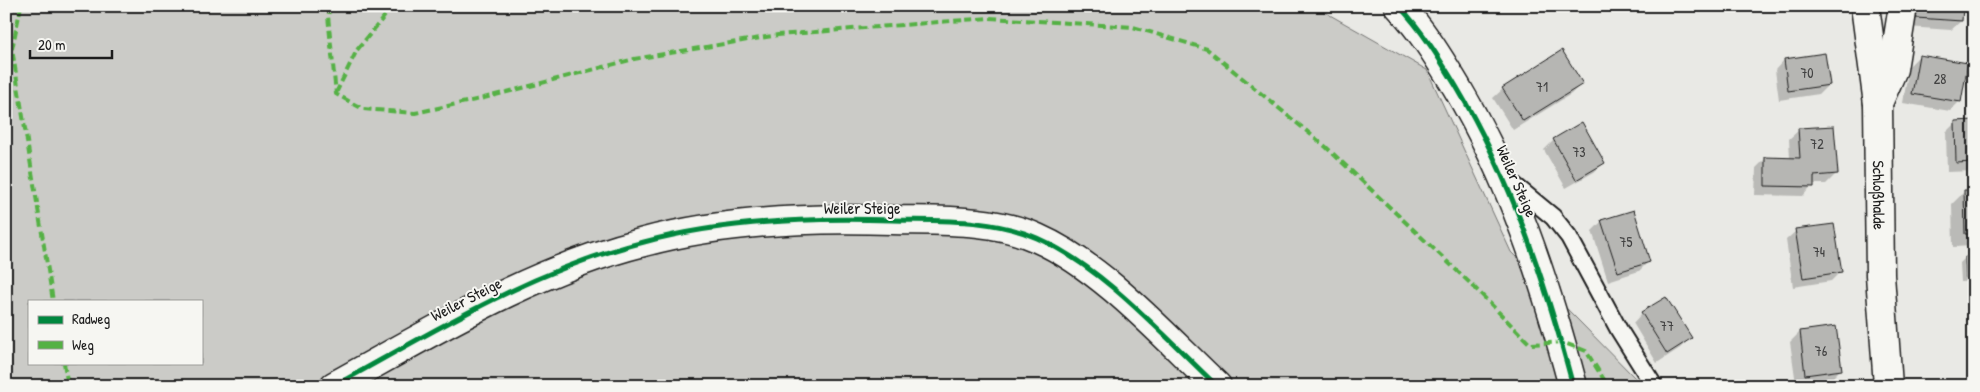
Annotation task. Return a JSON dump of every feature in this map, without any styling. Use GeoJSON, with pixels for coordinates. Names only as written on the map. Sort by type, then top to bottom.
{"type":"FeatureCollection","features":[{"type":"Feature","properties":{"kind":"street","name":"Weiler Steige"},"geometry":{"type":"LineString","coordinates":[[1399,6],[1441,61],[1466,104],[1502,175],[1547,289],[1574,386]]}},
{"type":"Feature","properties":{"kind":"street","name":"Schloßhalde"},"geometry":{"type":"LineString","coordinates":[[1865,6],[1878,104],[1880,275],[1888,386]]}},
{"type":"Feature","properties":{"kind":"street"},"geometry":{"type":"LineString","coordinates":[[1878,104],[1893,68],[1903,6]]}},
{"type":"Feature","properties":{"kind":"street","name":"Weiler Steige"},"geometry":{"type":"LineString","coordinates":[[334,386],[478,306],[583,261],[614,251],[644,242],[709,229],[783,222],[879,219],[952,221],[987,225],[1020,232],[1050,244],[1100,278],[1217,386]]}},
{"type":"Feature","properties":{"kind":"lane"},"geometry":{"type":"LineString","coordinates":[[1502,175],[1553,217],[1569,237],[1619,330],[1654,386]]}},
{"type":"Feature","properties":{"kind":"shaded area"},"geometry":{"type":"Polygon","coordinates":[[[6,6],[1314,6],[1427,70],[1511,252],[1643,386],[6,386],[6,6]]]}},
{"type":"Feature","properties":{"kind":"building"},"geometry":{"type":"Polygon","coordinates":[[[1917,6],[1963,6],[1962,21],[1916,18],[1917,6]]]}},
{"type":"Feature","properties":{"kind":"building"},"geometry":{"type":"Polygon","coordinates":[[[1562,50],[1583,84],[1523,121],[1502,88],[1562,50]]]}},
{"type":"Feature","properties":{"kind":"building"},"geometry":{"type":"Polygon","coordinates":[[[1825,53],[1830,85],[1788,91],[1784,59],[1825,53]]]}},
{"type":"Feature","properties":{"kind":"building"},"geometry":{"type":"Polygon","coordinates":[[[1919,55],[1968,63],[1961,102],[1912,94],[1919,55]]]}},
{"type":"Feature","properties":{"kind":"building"},"geometry":{"type":"Polygon","coordinates":[[[1974,120],[1974,162],[1956,163],[1955,121],[1974,120]]]}},
{"type":"Feature","properties":{"kind":"building"},"geometry":{"type":"Polygon","coordinates":[[[1582,122],[1605,163],[1576,180],[1553,139],[1582,122]]]}},
{"type":"Feature","properties":{"kind":"building"},"geometry":{"type":"Polygon","coordinates":[[[1834,126],[1838,174],[1814,176],[1814,187],[1765,186],[1765,157],[1800,158],[1798,128],[1834,126]]]}},
{"type":"Feature","properties":{"kind":"building"},"geometry":{"type":"Polygon","coordinates":[[[1964,190],[1974,190],[1974,234],[1965,234],[1964,190]]]}},
{"type":"Feature","properties":{"kind":"building"},"geometry":{"type":"Polygon","coordinates":[[[1634,210],[1650,262],[1618,272],[1601,220],[1634,210]]]}},
{"type":"Feature","properties":{"kind":"building"},"geometry":{"type":"Polygon","coordinates":[[[1834,224],[1842,272],[1803,278],[1795,229],[1834,224]]]}},
{"type":"Feature","properties":{"kind":"building"},"geometry":{"type":"Polygon","coordinates":[[[1974,256],[1974,277],[1966,278],[1965,257],[1974,256]]]}},
{"type":"Feature","properties":{"kind":"building"},"geometry":{"type":"Polygon","coordinates":[[[1666,297],[1692,338],[1667,354],[1641,312],[1666,297]]]}},
{"type":"Feature","properties":{"kind":"building"},"geometry":{"type":"Polygon","coordinates":[[[1836,326],[1842,370],[1805,375],[1800,331],[1836,326]]]}},
{"type":"Feature","properties":{"kind":"marked path"},"geometry":{"type":"LineString","coordinates":[[21,6],[12,49],[53,300]]}},
{"type":"Feature","properties":{"kind":"marked path"},"geometry":{"type":"LineString","coordinates":[[330,6],[328,16],[336,94],[363,109],[415,113],[480,99],[634,59],[778,35],[989,18],[1133,27],[1207,49],[1326,147],[1472,285],[1530,344],[1562,342],[1586,351],[1608,386]]}},
{"type":"Feature","properties":{"kind":"marked path"},"geometry":{"type":"LineString","coordinates":[[336,93],[357,50],[393,6]]}},
{"type":"Feature","properties":{"kind":"marked path"},"geometry":{"type":"LineString","coordinates":[[64,364],[68,386]]}},
{"type":"Feature","properties":{"kind":"cycle path"},"geometry":{"type":"LineString","coordinates":[[1399,6],[1423,34],[1443,65],[1476,122],[1494,158],[1525,232],[1551,308],[1573,386]]}},
{"type":"Feature","properties":{"kind":"cycle path"},"geometry":{"type":"LineString","coordinates":[[334,386],[484,304],[523,285],[603,254],[644,242],[705,229],[767,222],[830,219],[966,222],[1002,227],[1037,238],[1086,266],[1155,325],[1217,386]]}}]}
